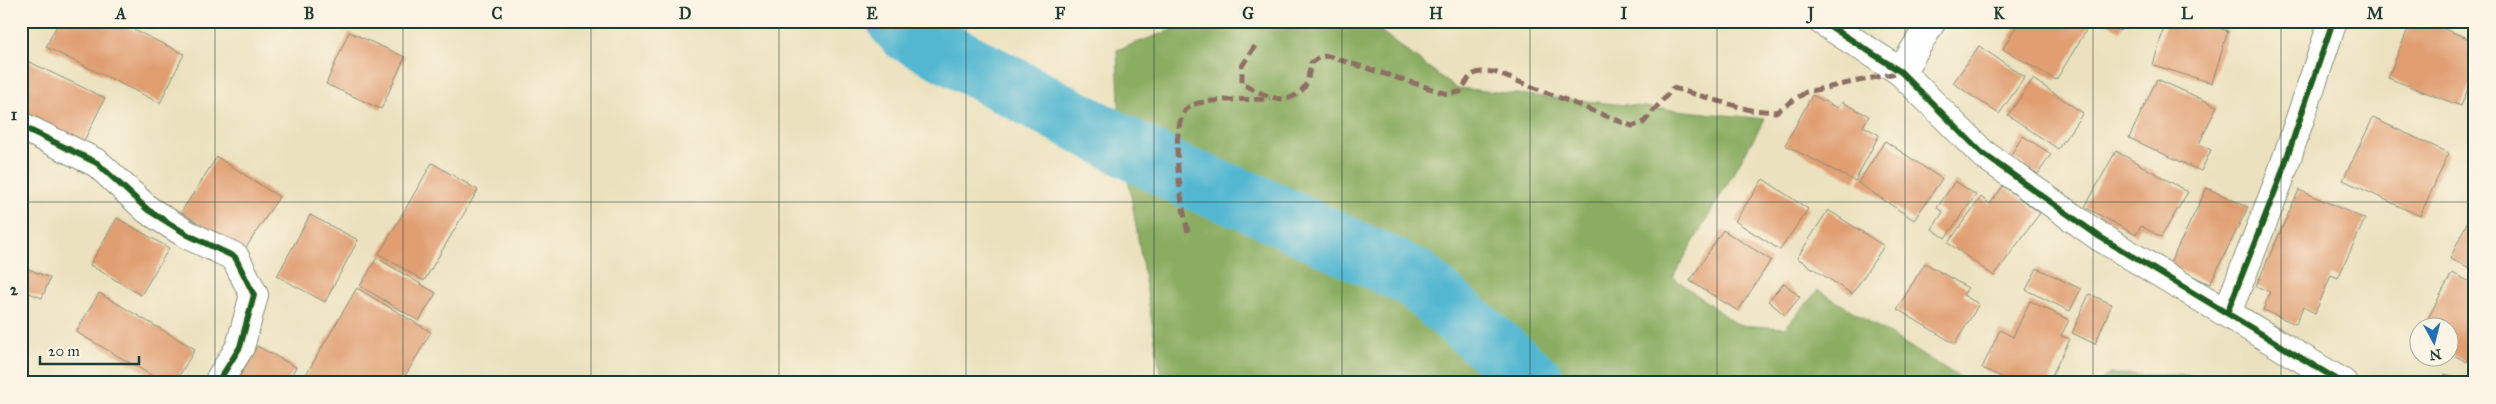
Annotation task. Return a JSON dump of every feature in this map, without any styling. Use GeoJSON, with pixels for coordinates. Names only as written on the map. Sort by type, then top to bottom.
{"type":"FeatureCollection","features":[{"type":"Feature","properties":{"kind":"street"},"geometry":{"type":"LineString","coordinates":[[1822,21],[1901,72],[1982,153],[2100,237],[2343,383]]}},
{"type":"Feature","properties":{"kind":"street"},"geometry":{"type":"LineString","coordinates":[[1901,72],[1932,21]]}},
{"type":"Feature","properties":{"kind":"street"},"geometry":{"type":"LineString","coordinates":[[2227,313],[2279,181],[2333,21]]}},
{"type":"Feature","properties":{"kind":"street"},"geometry":{"type":"LineString","coordinates":[[21,126],[97,163],[148,210],[188,235],[235,257],[254,295],[240,347],[220,379],[220,383]]}},
{"type":"Feature","properties":{"kind":"green space"},"geometry":{"type":"Polygon","coordinates":[[[1196,21],[1367,21],[1456,88],[1765,119],[1673,277],[1737,325],[1785,328],[1818,290],[1969,383],[1162,383],[1120,129],[1117,50],[1196,21]]]}},
{"type":"Feature","properties":{"kind":"green space"},"geometry":{"type":"Polygon","coordinates":[[[2110,374],[2271,377],[2271,383],[2097,383],[2110,374]]]}},
{"type":"Feature","properties":{"kind":"building"},"geometry":{"type":"Polygon","coordinates":[[[59,21],[116,21],[184,54],[160,103],[46,47],[59,21]]]}},
{"type":"Feature","properties":{"kind":"building"},"geometry":{"type":"Polygon","coordinates":[[[2019,21],[2086,21],[2090,24],[2056,80],[2003,49],[2019,21]]]}},
{"type":"Feature","properties":{"kind":"building"},"geometry":{"type":"Polygon","coordinates":[[[2103,21],[2125,21],[2120,31],[2103,21]]]}},
{"type":"Feature","properties":{"kind":"building"},"geometry":{"type":"Polygon","coordinates":[[[2166,21],[2198,21],[2228,31],[2212,83],[2153,65],[2166,21]]]}},
{"type":"Feature","properties":{"kind":"building"},"geometry":{"type":"Polygon","coordinates":[[[2411,21],[2424,21],[2475,41],[2475,71],[2461,106],[2388,78],[2411,21]]]}},
{"type":"Feature","properties":{"kind":"building"},"geometry":{"type":"Polygon","coordinates":[[[349,32],[405,57],[381,109],[326,84],[349,32]]]}},
{"type":"Feature","properties":{"kind":"building"},"geometry":{"type":"Polygon","coordinates":[[[1979,46],[2025,77],[1999,114],[1953,83],[1979,46]]]}},
{"type":"Feature","properties":{"kind":"building"},"geometry":{"type":"Polygon","coordinates":[[[21,58],[105,98],[82,145],[21,116],[21,58]]]}},
{"type":"Feature","properties":{"kind":"building"},"geometry":{"type":"Polygon","coordinates":[[[2033,79],[2083,113],[2058,149],[2008,115],[2033,79]]]}},
{"type":"Feature","properties":{"kind":"building"},"geometry":{"type":"Polygon","coordinates":[[[2157,79],[2217,106],[2199,144],[2211,150],[2201,171],[2129,138],[2157,79]]]}},
{"type":"Feature","properties":{"kind":"building"},"geometry":{"type":"Polygon","coordinates":[[[1812,95],[1838,108],[1842,102],[1869,116],[1863,126],[1879,135],[1855,181],[1785,145],[1812,95]]]}},
{"type":"Feature","properties":{"kind":"building"},"geometry":{"type":"Polygon","coordinates":[[[2373,118],[2449,153],[2420,216],[2343,180],[2373,118]]]}},
{"type":"Feature","properties":{"kind":"building"},"geometry":{"type":"Polygon","coordinates":[[[2023,136],[2051,154],[2038,174],[2010,156],[2023,136]]]}},
{"type":"Feature","properties":{"kind":"building"},"geometry":{"type":"Polygon","coordinates":[[[1885,141],[1942,179],[1914,220],[1858,183],[1885,141]]]}},
{"type":"Feature","properties":{"kind":"building"},"geometry":{"type":"Polygon","coordinates":[[[2116,151],[2188,192],[2161,237],[2141,226],[2136,235],[2085,207],[2116,151]]]}},
{"type":"Feature","properties":{"kind":"building"},"geometry":{"type":"Polygon","coordinates":[[[217,157],[279,197],[243,252],[181,212],[217,157]]]}},
{"type":"Feature","properties":{"kind":"building"},"geometry":{"type":"Polygon","coordinates":[[[432,163],[478,190],[424,281],[379,254],[432,163]]]}},
{"type":"Feature","properties":{"kind":"building"},"geometry":{"type":"Polygon","coordinates":[[[1763,179],[1808,209],[1780,250],[1735,221],[1763,179]]]}},
{"type":"Feature","properties":{"kind":"building"},"geometry":{"type":"Polygon","coordinates":[[[1955,181],[1976,195],[1945,238],[1932,229],[1943,212],[1937,208],[1955,181]]]}},
{"type":"Feature","properties":{"kind":"building"},"geometry":{"type":"Polygon","coordinates":[[[2003,186],[2040,213],[1994,276],[1948,243],[1981,197],[1990,204],[2003,186]]]}},
{"type":"Feature","properties":{"kind":"building"},"geometry":{"type":"Polygon","coordinates":[[[2207,188],[2248,207],[2210,284],[2169,265],[2207,188]]]}},
{"type":"Feature","properties":{"kind":"building"},"geometry":{"type":"Polygon","coordinates":[[[2299,190],[2365,219],[2338,278],[2331,275],[2315,313],[2303,307],[2296,324],[2263,310],[2270,292],[2256,286],[2299,190]]]}},
{"type":"Feature","properties":{"kind":"building"},"geometry":{"type":"Polygon","coordinates":[[[2475,205],[2475,270],[2450,259],[2475,205]]]}},
{"type":"Feature","properties":{"kind":"building"},"geometry":{"type":"Polygon","coordinates":[[[1828,210],[1884,246],[1852,294],[1797,258],[1828,210]]]}},
{"type":"Feature","properties":{"kind":"building"},"geometry":{"type":"Polygon","coordinates":[[[310,215],[358,240],[325,302],[277,276],[310,215]]]}},
{"type":"Feature","properties":{"kind":"building"},"geometry":{"type":"Polygon","coordinates":[[[117,218],[169,248],[141,295],[90,265],[117,218]]]}},
{"type":"Feature","properties":{"kind":"building"},"geometry":{"type":"Polygon","coordinates":[[[1723,230],[1771,260],[1738,311],[1690,281],[1723,230]]]}},
{"type":"Feature","properties":{"kind":"building"},"geometry":{"type":"Polygon","coordinates":[[[377,258],[436,293],[419,321],[360,286],[377,258]]]}},
{"type":"Feature","properties":{"kind":"building"},"geometry":{"type":"Polygon","coordinates":[[[1925,263],[1968,288],[1963,295],[1979,304],[1955,344],[1897,309],[1925,263]]]}},
{"type":"Feature","properties":{"kind":"building"},"geometry":{"type":"Polygon","coordinates":[[[21,266],[50,278],[42,298],[21,290],[21,266]]]}},
{"type":"Feature","properties":{"kind":"building"},"geometry":{"type":"Polygon","coordinates":[[[2037,268],[2081,289],[2070,311],[2026,290],[2037,268]]]}},
{"type":"Feature","properties":{"kind":"building"},"geometry":{"type":"Polygon","coordinates":[[[2452,273],[2475,284],[2475,353],[2472,352],[2467,362],[2458,357],[2458,316],[2429,316],[2452,273]]]}},
{"type":"Feature","properties":{"kind":"building"},"geometry":{"type":"Polygon","coordinates":[[[1784,283],[1800,297],[1785,315],[1768,301],[1784,283]]]}},
{"type":"Feature","properties":{"kind":"building"},"geometry":{"type":"Polygon","coordinates":[[[357,288],[431,332],[401,383],[301,383],[357,288]]]}},
{"type":"Feature","properties":{"kind":"building"},"geometry":{"type":"Polygon","coordinates":[[[99,293],[195,349],[175,383],[165,383],[76,332],[99,293]]]}},
{"type":"Feature","properties":{"kind":"building"},"geometry":{"type":"Polygon","coordinates":[[[2089,294],[2112,304],[2095,344],[2072,333],[2089,294]]]}},
{"type":"Feature","properties":{"kind":"building"},"geometry":{"type":"Polygon","coordinates":[[[2030,301],[2069,320],[2061,336],[2070,339],[2048,383],[2014,383],[1982,368],[2000,330],[2013,337],[2030,301]]]}},
{"type":"Feature","properties":{"kind":"building"},"geometry":{"type":"Polygon","coordinates":[[[257,346],[296,367],[287,383],[236,383],[257,346]]]}},
{"type":"Feature","properties":{"kind":"building"},"geometry":{"type":"Polygon","coordinates":[[[2445,374],[2466,383],[2441,383],[2445,374]]]}},
{"type":"Feature","properties":{"kind":"waterway"},"geometry":{"type":"LineString","coordinates":[[897,21],[907,32],[1178,174],[1255,204],[1414,278],[1536,383]]}},
{"type":"Feature","properties":{"kind":"marked path"},"geometry":{"type":"LineString","coordinates":[[1255,46],[1242,66],[1242,83],[1258,92],[1275,98],[1291,98],[1298,94],[1306,84],[1311,63],[1319,57],[1328,56],[1448,94],[1460,92],[1472,75],[1476,73],[1494,72],[1632,126],[1643,123],[1673,88],[1750,110],[1776,112],[1806,92],[1901,72]]}},
{"type":"Feature","properties":{"kind":"marked path"},"geometry":{"type":"LineString","coordinates":[[1188,232],[1182,204],[1177,146],[1183,115],[1190,106],[1197,103],[1270,99]]}},
{"type":"Feature","properties":{"kind":"cycle path"},"geometry":{"type":"LineString","coordinates":[[1822,21],[1901,72],[1982,153],[2100,237],[2343,383]]}},
{"type":"Feature","properties":{"kind":"cycle path"},"geometry":{"type":"LineString","coordinates":[[2227,313],[2279,181],[2333,21]]}},
{"type":"Feature","properties":{"kind":"cycle path"},"geometry":{"type":"LineString","coordinates":[[21,126],[97,163],[148,210],[188,235],[235,257],[254,295],[240,347],[220,379],[220,383]]}}]}
